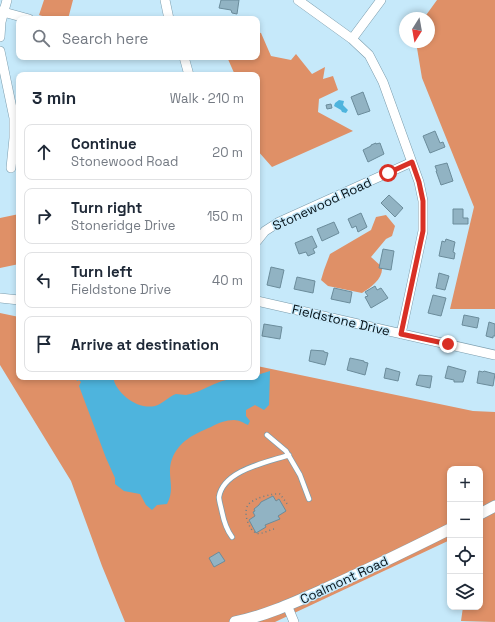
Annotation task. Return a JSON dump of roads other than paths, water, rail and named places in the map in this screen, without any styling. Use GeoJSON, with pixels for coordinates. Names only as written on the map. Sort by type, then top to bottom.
{"type":"FeatureCollection","features":[{"type":"Feature","properties":{"kind":"street"},"geometry":{"type":"LineString","coordinates":[[0,37],[2,12],[7,0]]}},
{"type":"Feature","properties":{"kind":"street"},"geometry":{"type":"LineString","coordinates":[[165,0],[168,16]]}},
{"type":"Feature","properties":{"kind":"street"},"geometry":{"type":"LineString","coordinates":[[298,0],[352,39],[369,55],[378,70],[412,162],[421,191],[424,211],[424,226],[401,334]]}},
{"type":"Feature","properties":{"kind":"street"},"geometry":{"type":"LineString","coordinates":[[352,39],[381,0]]}},
{"type":"Feature","properties":{"kind":"street"},"geometry":{"type":"LineString","coordinates":[[2,12],[17,16]]}},
{"type":"Feature","properties":{"kind":"street"},"geometry":{"type":"LineString","coordinates":[[0,51],[14,118],[11,168]]}},
{"type":"Feature","properties":{"kind":"street"},"geometry":{"type":"LineString","coordinates":[[185,60],[188,72]]}},
{"type":"Feature","properties":{"kind":"street","name":"Stonewood Road"},"geometry":{"type":"LineString","coordinates":[[260,237],[265,231],[279,222],[412,162]]}},
{"type":"Feature","properties":{"kind":"street"},"geometry":{"type":"LineString","coordinates":[[0,298],[16,300]]}},
{"type":"Feature","properties":{"kind":"street","name":"Fieldstone Drive"},"geometry":{"type":"LineString","coordinates":[[260,302],[495,355]]}},
{"type":"Feature","properties":{"kind":"street"},"geometry":{"type":"LineString","coordinates":[[483,512],[495,506]]}},
{"type":"Feature","properties":{"kind":"street","name":"Coalmont Road"},"geometry":{"type":"LineString","coordinates":[[235,622],[249,619],[287,606],[344,581],[447,530]]}},
{"type":"Feature","properties":{"kind":"street"},"geometry":{"type":"LineString","coordinates":[[287,606],[294,622]]}},
{"type":"Feature","properties":{"kind":"lane"},"geometry":{"type":"LineString","coordinates":[[267,435],[286,451],[300,475],[309,499]]}},
{"type":"Feature","properties":{"kind":"lane"},"geometry":{"type":"LineString","coordinates":[[232,537],[226,528],[219,498],[224,486],[229,479],[241,472],[289,456]]}},
{"type":"Feature","properties":{"kind":"water"},"geometry":{"type":"Polygon","coordinates":[[[339,100],[344,101],[343,105],[348,110],[346,113],[334,106],[339,100]]]}},
{"type":"Feature","properties":{"kind":"water"},"geometry":{"type":"Polygon","coordinates":[[[270,371],[269,405],[264,410],[255,405],[246,410],[246,416],[250,421],[248,425],[236,420],[225,421],[199,432],[183,443],[175,453],[170,465],[171,492],[167,504],[157,505],[152,510],[146,505],[140,494],[124,491],[115,484],[115,478],[79,386],[81,382],[79,380],[114,380],[118,389],[123,395],[135,403],[148,407],[158,405],[176,394],[190,394],[222,381],[260,380],[260,374],[270,371]]]}}]}
